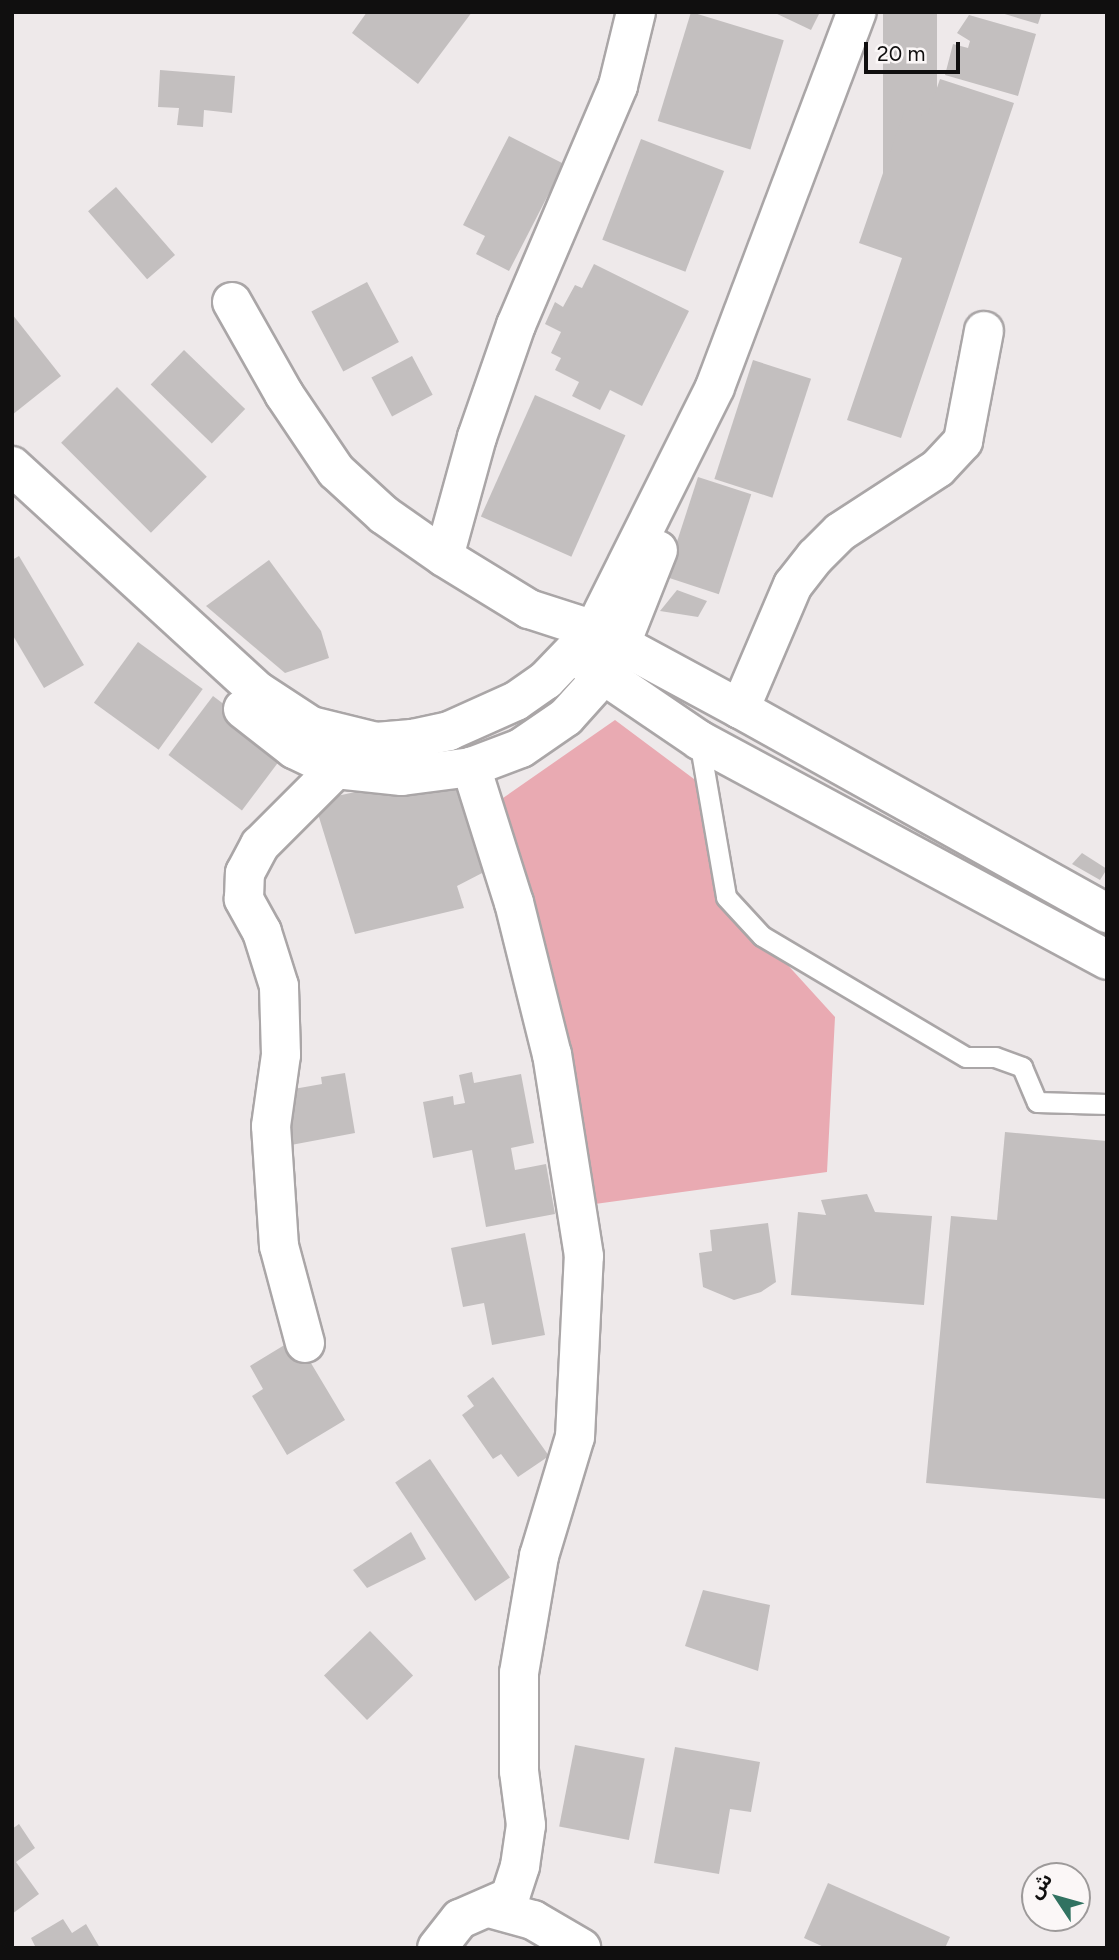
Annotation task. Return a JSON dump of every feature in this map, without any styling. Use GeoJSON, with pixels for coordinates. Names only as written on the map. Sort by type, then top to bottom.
{"type":"FeatureCollection","features":[{"type":"Feature","properties":{"kind":"street"},"geometry":{"type":"LineString","coordinates":[[444,557],[477,437],[516,325],[618,86],[636,12]]}},
{"type":"Feature","properties":{"kind":"street"},"geometry":{"type":"LineString","coordinates":[[12,466],[244,710],[294,749],[336,769],[402,776],[471,767],[521,747],[566,717],[598,652],[715,387],[857,12]]}},
{"type":"Feature","properties":{"kind":"street"},"geometry":{"type":"LineString","coordinates":[[232,302],[284,394],[336,471],[384,515],[444,557],[598,652],[699,740],[1107,960]]}},
{"type":"Feature","properties":{"kind":"street"},"geometry":{"type":"LineString","coordinates":[[740,709],[793,585],[815,557],[840,532],[938,467],[963,441],[984,331]]}},
{"type":"Feature","properties":{"kind":"street"},"geometry":{"type":"LineString","coordinates":[[12,499],[138,599],[283,709],[311,726],[376,742],[449,731],[483,718],[598,652]]}},
{"type":"Feature","properties":{"kind":"street"},"geometry":{"type":"LineString","coordinates":[[598,652],[740,709],[1107,913]]}},
{"type":"Feature","properties":{"kind":"street"},"geometry":{"type":"LineString","coordinates":[[437,1948],[460,1919],[510,1897],[524,1839],[519,1673],[539,1556],[575,1437],[584,1256],[552,1055],[514,903],[471,767]]}},
{"type":"Feature","properties":{"kind":"street"},"geometry":{"type":"LineString","coordinates":[[305,1343],[279,1246],[271,1126],[281,1055],[279,986],[262,932],[244,899],[245,873],[260,845],[336,769]]}},
{"type":"Feature","properties":{"kind":"street"},"geometry":{"type":"LineString","coordinates":[[489,1908],[533,1920],[581,1948]]}},
{"type":"Feature","properties":{"kind":"lane"},"geometry":{"type":"LineString","coordinates":[[699,740],[726,897],[762,936],[966,1057],[995,1057],[1022,1067],[1037,1101],[1107,1104]]}},
{"type":"Feature","properties":{"kind":"shaded area"},"geometry":{"type":"Polygon","coordinates":[[[615,720],[706,788],[726,897],[835,1017],[827,1172],[595,1204],[503,798],[615,720]]]}},
{"type":"Feature","properties":{"kind":"building"},"geometry":{"type":"Polygon","coordinates":[[[367,12],[472,12],[418,84],[352,33],[367,12]]]}},
{"type":"Feature","properties":{"kind":"building"},"geometry":{"type":"Polygon","coordinates":[[[691,12],[784,40],[750,149],[658,121],[691,12]]]}},
{"type":"Feature","properties":{"kind":"building"},"geometry":{"type":"Polygon","coordinates":[[[773,12],[820,12],[811,30],[773,12]]]}},
{"type":"Feature","properties":{"kind":"building"},"geometry":{"type":"Polygon","coordinates":[[[883,12],[937,12],[937,210],[883,210],[883,12]]]}},
{"type":"Feature","properties":{"kind":"building"},"geometry":{"type":"Polygon","coordinates":[[[998,12],[1042,12],[1038,24],[998,12]]]}},
{"type":"Feature","properties":{"kind":"building"},"geometry":{"type":"Polygon","coordinates":[[[969,15],[1036,34],[1018,96],[945,75],[953,44],[968,48],[970,41],[957,33],[969,15]]]}},
{"type":"Feature","properties":{"kind":"building"},"geometry":{"type":"Polygon","coordinates":[[[160,70],[235,76],[232,113],[204,110],[203,127],[177,125],[179,108],[158,107],[160,70]]]}},
{"type":"Feature","properties":{"kind":"building"},"geometry":{"type":"Polygon","coordinates":[[[940,79],[1014,103],[901,438],[847,420],[902,258],[859,243],[905,109],[927,117],[940,79]]]}},
{"type":"Feature","properties":{"kind":"building"},"geometry":{"type":"Polygon","coordinates":[[[509,136],[564,164],[509,271],[476,254],[485,236],[463,225],[509,136]]]}},
{"type":"Feature","properties":{"kind":"building"},"geometry":{"type":"Polygon","coordinates":[[[641,139],[724,171],[685,272],[602,240],[641,139]]]}},
{"type":"Feature","properties":{"kind":"building"},"geometry":{"type":"Polygon","coordinates":[[[116,187],[175,255],[147,279],[88,211],[116,187]]]}},
{"type":"Feature","properties":{"kind":"building"},"geometry":{"type":"Polygon","coordinates":[[[594,264],[689,311],[642,406],[610,390],[600,410],[572,396],[579,382],[555,370],[561,358],[551,353],[561,332],[545,324],[555,302],[563,307],[575,285],[582,288],[594,264]]]}},
{"type":"Feature","properties":{"kind":"building"},"geometry":{"type":"Polygon","coordinates":[[[367,282],[399,342],[343,372],[311,312],[367,282]]]}},
{"type":"Feature","properties":{"kind":"building"},"geometry":{"type":"Polygon","coordinates":[[[12,314],[61,376],[12,415],[12,314]]]}},
{"type":"Feature","properties":{"kind":"building"},"geometry":{"type":"Polygon","coordinates":[[[184,350],[245,409],[212,444],[151,385],[184,350]]]}},
{"type":"Feature","properties":{"kind":"building"},"geometry":{"type":"Polygon","coordinates":[[[412,356],[433,395],[392,416],[371,378],[412,356]]]}},
{"type":"Feature","properties":{"kind":"building"},"geometry":{"type":"Polygon","coordinates":[[[753,360],[811,379],[772,498],[714,479],[753,360]]]}},
{"type":"Feature","properties":{"kind":"building"},"geometry":{"type":"Polygon","coordinates":[[[117,387],[207,477],[151,533],[61,443],[117,387]]]}},
{"type":"Feature","properties":{"kind":"building"},"geometry":{"type":"Polygon","coordinates":[[[535,395],[625,435],[571,557],[481,517],[535,395]]]}},
{"type":"Feature","properties":{"kind":"building"},"geometry":{"type":"Polygon","coordinates":[[[698,477],[751,494],[719,594],[666,577],[698,477]]]}},
{"type":"Feature","properties":{"kind":"building"},"geometry":{"type":"Polygon","coordinates":[[[19,556],[84,665],[44,688],[12,634],[12,560],[19,556]]]}},
{"type":"Feature","properties":{"kind":"building"},"geometry":{"type":"Polygon","coordinates":[[[269,560],[321,631],[329,658],[285,673],[206,606],[269,560]]]}},
{"type":"Feature","properties":{"kind":"building"},"geometry":{"type":"Polygon","coordinates":[[[677,590],[707,601],[698,617],[660,611],[677,590]]]}},
{"type":"Feature","properties":{"kind":"building"},"geometry":{"type":"Polygon","coordinates":[[[138,642],[203,689],[159,750],[94,703],[138,642]]]}},
{"type":"Feature","properties":{"kind":"building"},"geometry":{"type":"Polygon","coordinates":[[[213,696],[286,751],[242,810],[168,755],[213,696]]]}},
{"type":"Feature","properties":{"kind":"building"},"geometry":{"type":"Polygon","coordinates":[[[462,786],[486,871],[457,886],[464,908],[355,934],[314,801],[369,789],[462,786]]]}},
{"type":"Feature","properties":{"kind":"building"},"geometry":{"type":"Polygon","coordinates":[[[1082,853],[1107,869],[1100,880],[1072,864],[1082,853]]]}},
{"type":"Feature","properties":{"kind":"building"},"geometry":{"type":"Polygon","coordinates":[[[472,1072],[474,1083],[521,1074],[534,1143],[511,1148],[515,1170],[546,1164],[555,1214],[486,1227],[472,1150],[433,1158],[423,1102],[453,1096],[454,1105],[465,1103],[459,1075],[472,1072]]]}},
{"type":"Feature","properties":{"kind":"building"},"geometry":{"type":"Polygon","coordinates":[[[345,1073],[355,1133],[291,1145],[286,1116],[293,1115],[288,1090],[322,1084],[321,1077],[345,1073]]]}},
{"type":"Feature","properties":{"kind":"building"},"geometry":{"type":"Polygon","coordinates":[[[1005,1132],[1107,1141],[1107,1499],[926,1483],[951,1216],[997,1220],[1005,1132]]]}},
{"type":"Feature","properties":{"kind":"building"},"geometry":{"type":"Polygon","coordinates":[[[867,1194],[875,1212],[932,1216],[924,1305],[791,1295],[798,1212],[826,1215],[821,1200],[867,1194]]]}},
{"type":"Feature","properties":{"kind":"building"},"geometry":{"type":"Polygon","coordinates":[[[768,1223],[776,1282],[761,1292],[734,1300],[703,1287],[699,1253],[712,1251],[710,1230],[768,1223]]]}},
{"type":"Feature","properties":{"kind":"building"},"geometry":{"type":"Polygon","coordinates":[[[525,1233],[545,1335],[492,1345],[484,1303],[463,1307],[451,1248],[525,1233]]]}},
{"type":"Feature","properties":{"kind":"building"},"geometry":{"type":"Polygon","coordinates":[[[296,1338],[345,1420],[287,1455],[252,1396],[263,1389],[250,1366],[296,1338]]]}},
{"type":"Feature","properties":{"kind":"building"},"geometry":{"type":"Polygon","coordinates":[[[493,1377],[549,1456],[518,1477],[501,1454],[493,1459],[462,1415],[474,1406],[467,1396],[493,1377]]]}},
{"type":"Feature","properties":{"kind":"building"},"geometry":{"type":"Polygon","coordinates":[[[430,1459],[510,1578],[475,1601],[395,1482],[430,1459]]]}},
{"type":"Feature","properties":{"kind":"building"},"geometry":{"type":"Polygon","coordinates":[[[411,1532],[426,1559],[367,1588],[353,1570],[411,1532]]]}},
{"type":"Feature","properties":{"kind":"building"},"geometry":{"type":"Polygon","coordinates":[[[703,1590],[770,1605],[758,1671],[685,1646],[703,1590]]]}},
{"type":"Feature","properties":{"kind":"building"},"geometry":{"type":"Polygon","coordinates":[[[370,1631],[413,1676],[367,1720],[324,1675],[370,1631]]]}},
{"type":"Feature","properties":{"kind":"building"},"geometry":{"type":"Polygon","coordinates":[[[575,1745],[645,1759],[629,1840],[559,1826],[575,1745]]]}},
{"type":"Feature","properties":{"kind":"building"},"geometry":{"type":"Polygon","coordinates":[[[675,1747],[760,1762],[751,1812],[730,1809],[719,1874],[654,1863],[675,1747]]]}},
{"type":"Feature","properties":{"kind":"building"},"geometry":{"type":"Polygon","coordinates":[[[19,1824],[35,1848],[16,1862],[39,1894],[12,1914],[12,1829],[19,1824]]]}},
{"type":"Feature","properties":{"kind":"building"},"geometry":{"type":"Polygon","coordinates":[[[828,1883],[950,1937],[945,1948],[826,1948],[804,1938],[828,1883]]]}},
{"type":"Feature","properties":{"kind":"building"},"geometry":{"type":"Polygon","coordinates":[[[63,1919],[72,1933],[86,1924],[100,1948],[36,1948],[31,1938],[63,1919]]]}}]}
